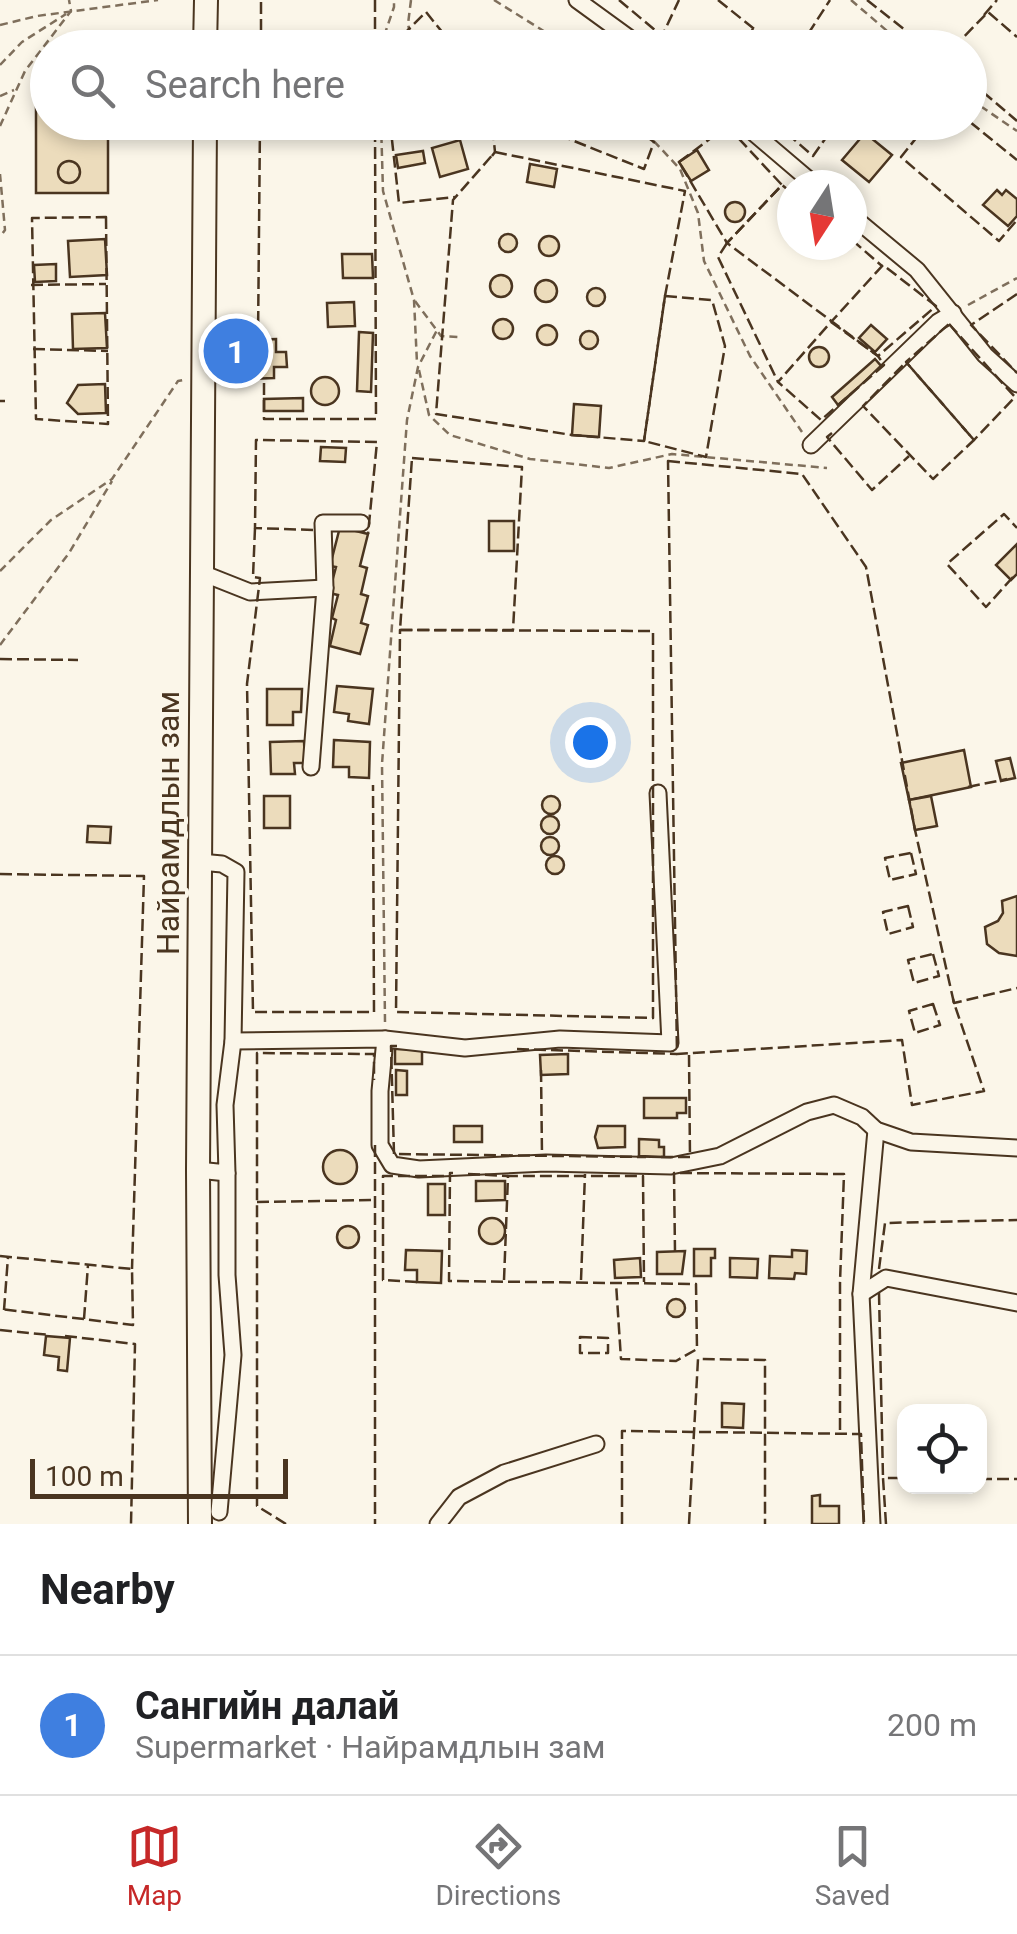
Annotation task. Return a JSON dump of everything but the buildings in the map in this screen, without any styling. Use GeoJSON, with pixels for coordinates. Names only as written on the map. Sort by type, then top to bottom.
{"type":"FeatureCollection","features":[{"type":"Feature","properties":{"kind":"main road"},"geometry":{"type":"LineString","coordinates":[[205,30],[206,0]]}},
{"type":"Feature","properties":{"kind":"main road","name":"Найрамдлын зам"},"geometry":{"type":"LineString","coordinates":[[205,140],[198,1170],[206,1512]]}},
{"type":"Feature","properties":{"kind":"street"},"geometry":{"type":"LineString","coordinates":[[578,0],[619,30]]}},
{"type":"Feature","properties":{"kind":"street"},"geometry":{"type":"LineString","coordinates":[[762,140],[797,170]]}},
{"type":"Feature","properties":{"kind":"street"},"geometry":{"type":"LineString","coordinates":[[867,228],[917,270],[986,355],[1017,384]]}},
{"type":"Feature","properties":{"kind":"street"},"geometry":{"type":"LineString","coordinates":[[811,445],[938,322],[953,313]]}},
{"type":"Feature","properties":{"kind":"street"},"geometry":{"type":"LineString","coordinates":[[310,767],[325,588],[323,523],[361,523]]}},
{"type":"Feature","properties":{"kind":"street"},"geometry":{"type":"LineString","coordinates":[[202,574],[250,592],[325,588]]}},
{"type":"Feature","properties":{"kind":"street"},"geometry":{"type":"LineString","coordinates":[[232,1041],[385,1038],[465,1048],[560,1039],[670,1043],[658,793]]}},
{"type":"Feature","properties":{"kind":"street"},"geometry":{"type":"LineString","coordinates":[[200,862],[222,864],[236,872],[232,1041],[225,1105],[227,1275],[233,1355],[206,1512],[232,1524]]}},
{"type":"Feature","properties":{"kind":"street"},"geometry":{"type":"LineString","coordinates":[[385,1038],[380,1145],[392,1166],[419,1169],[546,1162],[671,1166],[720,1156],[808,1112],[834,1105],[862,1117],[876,1130],[911,1142],[1017,1148]]}},
{"type":"Feature","properties":{"kind":"street"},"geometry":{"type":"LineString","coordinates":[[872,1524],[860,1294],[876,1130]]}},
{"type":"Feature","properties":{"kind":"street"},"geometry":{"type":"LineString","coordinates":[[198,1170],[227,1173]]}},
{"type":"Feature","properties":{"kind":"street"},"geometry":{"type":"LineString","coordinates":[[860,1294],[886,1278],[1017,1303]]}},
{"type":"Feature","properties":{"kind":"street"},"geometry":{"type":"LineString","coordinates":[[438,1524],[459,1497],[504,1473],[596,1444]]}},
{"type":"Feature","properties":{"kind":"path"},"geometry":{"type":"LineString","coordinates":[[56,30],[71,11],[69,0]]}},
{"type":"Feature","properties":{"kind":"path"},"geometry":{"type":"LineString","coordinates":[[0,25],[158,0]]}},
{"type":"Feature","properties":{"kind":"path"},"geometry":{"type":"LineString","coordinates":[[386,30],[394,0]]}},
{"type":"Feature","properties":{"kind":"path"},"geometry":{"type":"LineString","coordinates":[[409,30],[411,0]]}},
{"type":"Feature","properties":{"kind":"path"},"geometry":{"type":"LineString","coordinates":[[494,0],[542,30]]}},
{"type":"Feature","properties":{"kind":"path"},"geometry":{"type":"LineString","coordinates":[[851,0],[886,30]]}},
{"type":"Feature","properties":{"kind":"path"},"geometry":{"type":"LineString","coordinates":[[41,30],[71,11]]}},
{"type":"Feature","properties":{"kind":"path"},"geometry":{"type":"LineString","coordinates":[[0,65],[30,37]]}},
{"type":"Feature","properties":{"kind":"path"},"geometry":{"type":"LineString","coordinates":[[0,96],[14,91],[30,64]]}},
{"type":"Feature","properties":{"kind":"path"},"geometry":{"type":"LineString","coordinates":[[0,126],[25,71]]}},
{"type":"Feature","properties":{"kind":"path"},"geometry":{"type":"LineString","coordinates":[[987,111],[1017,131]]}},
{"type":"Feature","properties":{"kind":"path"},"geometry":{"type":"LineString","coordinates":[[382,140],[383,192],[414,300],[418,367],[429,415],[450,435],[530,460],[609,468],[672,454],[827,468]]}},
{"type":"Feature","properties":{"kind":"path"},"geometry":{"type":"LineString","coordinates":[[653,140],[680,169],[698,213],[704,261],[750,356],[811,445]]}},
{"type":"Feature","properties":{"kind":"path"},"geometry":{"type":"LineString","coordinates":[[0,174],[5,230],[0,237]]}},
{"type":"Feature","properties":{"kind":"path"},"geometry":{"type":"LineString","coordinates":[[953,313],[1017,278]]}},
{"type":"Feature","properties":{"kind":"path"},"geometry":{"type":"LineString","coordinates":[[414,300],[441,336],[460,337]]}},
{"type":"Feature","properties":{"kind":"path"},"geometry":{"type":"LineString","coordinates":[[385,1038],[382,764],[407,420],[418,367],[436,330]]}},
{"type":"Feature","properties":{"kind":"path"},"geometry":{"type":"LineString","coordinates":[[0,645],[69,553],[178,381],[203,374]]}},
{"type":"Feature","properties":{"kind":"path"},"geometry":{"type":"LineString","coordinates":[[0,571],[51,520],[112,480]]}},
{"type":"Feature","properties":{"kind":"fence"},"geometry":{"type":"LineString","coordinates":[[261,0],[261,30]]}},
{"type":"Feature","properties":{"kind":"fence"},"geometry":{"type":"LineString","coordinates":[[375,0],[375,30]]}},
{"type":"Feature","properties":{"kind":"fence"},"geometry":{"type":"LineString","coordinates":[[619,0],[655,30]]}},
{"type":"Feature","properties":{"kind":"fence"},"geometry":{"type":"LineString","coordinates":[[665,30],[679,0]]}},
{"type":"Feature","properties":{"kind":"fence"},"geometry":{"type":"LineString","coordinates":[[718,0],[756,30]]}},
{"type":"Feature","properties":{"kind":"fence"},"geometry":{"type":"LineString","coordinates":[[811,30],[830,0]]}},
{"type":"Feature","properties":{"kind":"fence"},"geometry":{"type":"LineString","coordinates":[[867,0],[905,30]]}},
{"type":"Feature","properties":{"kind":"fence"},"geometry":{"type":"LineString","coordinates":[[984,15],[997,0]]}},
{"type":"Feature","properties":{"kind":"fence"},"geometry":{"type":"LineString","coordinates":[[408,30],[426,12],[440,30]]}},
{"type":"Feature","properties":{"kind":"fence"},"geometry":{"type":"LineString","coordinates":[[970,30],[988,12],[1017,37]]}},
{"type":"Feature","properties":{"kind":"fence"},"geometry":{"type":"LineString","coordinates":[[987,95],[1017,121]]}},
{"type":"Feature","properties":{"kind":"fence"},"geometry":{"type":"LineString","coordinates":[[987,136],[1017,160]]}},
{"type":"Feature","properties":{"kind":"fence"},"geometry":{"type":"LineString","coordinates":[[258,340],[260,140]]}},
{"type":"Feature","properties":{"kind":"fence"},"geometry":{"type":"LineString","coordinates":[[264,383],[264,419],[376,419],[375,140]]}},
{"type":"Feature","properties":{"kind":"fence"},"geometry":{"type":"LineString","coordinates":[[392,140],[399,203],[455,197]]}},
{"type":"Feature","properties":{"kind":"fence"},"geometry":{"type":"LineString","coordinates":[[492,156],[494,140]]}},
{"type":"Feature","properties":{"kind":"fence"},"geometry":{"type":"LineString","coordinates":[[572,140],[644,169],[654,142],[651,140]]}},
{"type":"Feature","properties":{"kind":"fence"},"geometry":{"type":"LineString","coordinates":[[708,140],[679,162],[727,243],[782,185],[740,140]]}},
{"type":"Feature","properties":{"kind":"fence"},"geometry":{"type":"LineString","coordinates":[[795,140],[813,156],[824,140]]}},
{"type":"Feature","properties":{"kind":"fence"},"geometry":{"type":"LineString","coordinates":[[915,140],[901,157],[999,241],[1017,220]]}},
{"type":"Feature","properties":{"kind":"fence"},"geometry":{"type":"LineString","coordinates":[[495,152],[685,191],[644,441],[572,435],[436,414],[453,200],[495,152]]}},
{"type":"Feature","properties":{"kind":"fence"},"geometry":{"type":"LineString","coordinates":[[777,190],[727,243],[832,321]]}},
{"type":"Feature","properties":{"kind":"fence"},"geometry":{"type":"LineString","coordinates":[[106,217],[108,424],[36,419],[32,218],[106,217]]}},
{"type":"Feature","properties":{"kind":"fence"},"geometry":{"type":"LineString","coordinates":[[727,243],[718,257],[778,382]]}},
{"type":"Feature","properties":{"kind":"fence"},"geometry":{"type":"LineString","coordinates":[[867,253],[882,266]]}},
{"type":"Feature","properties":{"kind":"fence"},"geometry":{"type":"LineString","coordinates":[[883,265],[936,306],[878,356],[832,321],[883,265]]}},
{"type":"Feature","properties":{"kind":"fence"},"geometry":{"type":"LineString","coordinates":[[31,285],[106,284]]}},
{"type":"Feature","properties":{"kind":"fence"},"geometry":{"type":"LineString","coordinates":[[1017,294],[971,325],[1017,373]]}},
{"type":"Feature","properties":{"kind":"fence"},"geometry":{"type":"LineString","coordinates":[[665,296],[712,300],[725,346],[706,457],[644,441],[665,296]]}},
{"type":"Feature","properties":{"kind":"fence"},"geometry":{"type":"LineString","coordinates":[[831,322],[878,356],[884,365],[821,420],[778,382],[831,322]]}},
{"type":"Feature","properties":{"kind":"fence"},"geometry":{"type":"LineString","coordinates":[[949,324],[1015,397],[974,440],[906,362],[949,324]]}},
{"type":"Feature","properties":{"kind":"fence"},"geometry":{"type":"LineString","coordinates":[[33,349],[108,351]]}},
{"type":"Feature","properties":{"kind":"fence"},"geometry":{"type":"LineString","coordinates":[[906,362],[974,440],[933,479],[863,406],[906,362]]}},
{"type":"Feature","properties":{"kind":"fence"},"geometry":{"type":"LineString","coordinates":[[0,401],[5,401]]}},
{"type":"Feature","properties":{"kind":"fence"},"geometry":{"type":"LineString","coordinates":[[832,433],[827,437],[872,490],[909,456]]}},
{"type":"Feature","properties":{"kind":"fence"},"geometry":{"type":"LineString","coordinates":[[313,530],[255,528],[256,440],[377,442],[368,534]]}},
{"type":"Feature","properties":{"kind":"fence"},"geometry":{"type":"LineString","coordinates":[[412,458],[522,467],[513,630],[400,630],[412,458]]}},
{"type":"Feature","properties":{"kind":"fence"},"geometry":{"type":"LineString","coordinates":[[668,461],[802,474],[866,567],[915,830],[954,1003],[984,1091],[912,1105],[902,1040],[677,1054],[668,461]]}},
{"type":"Feature","properties":{"kind":"fence"},"geometry":{"type":"LineString","coordinates":[[1013,577],[986,607],[947,564],[1004,514],[1017,528]]}},
{"type":"Feature","properties":{"kind":"fence"},"geometry":{"type":"LineString","coordinates":[[255,528],[253,577],[260,578],[247,684],[253,1012],[374,1012],[373,785]]}},
{"type":"Feature","properties":{"kind":"fence"},"geometry":{"type":"LineString","coordinates":[[400,630],[653,631],[653,1018],[396,1012],[400,630]]}},
{"type":"Feature","properties":{"kind":"fence"},"geometry":{"type":"LineString","coordinates":[[0,659],[78,660]]}},
{"type":"Feature","properties":{"kind":"fence"},"geometry":{"type":"LineString","coordinates":[[968,787],[1007,779]]}},
{"type":"Feature","properties":{"kind":"fence"},"geometry":{"type":"LineString","coordinates":[[911,853],[916,874],[890,880],[885,858],[911,853]]}},
{"type":"Feature","properties":{"kind":"fence"},"geometry":{"type":"LineString","coordinates":[[0,874],[144,876],[132,1269]]}},
{"type":"Feature","properties":{"kind":"fence"},"geometry":{"type":"LineString","coordinates":[[908,906],[913,927],[888,934],[883,912],[908,906]]}},
{"type":"Feature","properties":{"kind":"fence"},"geometry":{"type":"LineString","coordinates":[[933,954],[939,976],[914,983],[908,960],[933,954]]}},
{"type":"Feature","properties":{"kind":"fence"},"geometry":{"type":"LineString","coordinates":[[953,999],[954,1003],[1017,988]]}},
{"type":"Feature","properties":{"kind":"fence"},"geometry":{"type":"LineString","coordinates":[[933,1004],[940,1025],[915,1033],[909,1011],[933,1004]]}},
{"type":"Feature","properties":{"kind":"fence"},"geometry":{"type":"LineString","coordinates":[[397,1046],[391,1046],[394,1154],[646,1157]]}},
{"type":"Feature","properties":{"kind":"fence"},"geometry":{"type":"LineString","coordinates":[[517,1049],[677,1054]]}},
{"type":"Feature","properties":{"kind":"fence"},"geometry":{"type":"LineString","coordinates":[[286,1524],[257,1506],[257,1053],[374,1054],[374,1080]]}},
{"type":"Feature","properties":{"kind":"fence"},"geometry":{"type":"LineString","coordinates":[[661,1157],[690,1157],[689,1055]]}},
{"type":"Feature","properties":{"kind":"fence"},"geometry":{"type":"LineString","coordinates":[[541,1070],[542,1155]]}},
{"type":"Feature","properties":{"kind":"fence"},"geometry":{"type":"LineString","coordinates":[[375,1145],[375,1524]]}},
{"type":"Feature","properties":{"kind":"fence"},"geometry":{"type":"LineString","coordinates":[[453,1173],[449,1281],[696,1284],[697,1349],[676,1361],[621,1359],[616,1283]]}},
{"type":"Feature","properties":{"kind":"fence"},"geometry":{"type":"LineString","coordinates":[[675,1252],[674,1173],[844,1174],[840,1432]]}},
{"type":"Feature","properties":{"kind":"fence"},"geometry":{"type":"LineString","coordinates":[[468,1174],[508,1176]]}},
{"type":"Feature","properties":{"kind":"fence"},"geometry":{"type":"LineString","coordinates":[[581,1280],[585,1174]]}},
{"type":"Feature","properties":{"kind":"fence"},"geometry":{"type":"LineString","coordinates":[[417,1282],[383,1280],[383,1176],[449,1176]]}},
{"type":"Feature","properties":{"kind":"fence"},"geometry":{"type":"LineString","coordinates":[[504,1280],[508,1176],[643,1176],[644,1282]]}},
{"type":"Feature","properties":{"kind":"fence"},"geometry":{"type":"LineString","coordinates":[[257,1202],[375,1200]]}},
{"type":"Feature","properties":{"kind":"fence"},"geometry":{"type":"LineString","coordinates":[[879,1269],[885,1223],[1017,1220]]}},
{"type":"Feature","properties":{"kind":"fence"},"geometry":{"type":"LineString","coordinates":[[0,1256],[132,1269],[133,1325],[0,1309]]}},
{"type":"Feature","properties":{"kind":"fence"},"geometry":{"type":"LineString","coordinates":[[4,1310],[8,1257]]}},
{"type":"Feature","properties":{"kind":"fence"},"geometry":{"type":"LineString","coordinates":[[84,1319],[88,1265]]}},
{"type":"Feature","properties":{"kind":"fence"},"geometry":{"type":"LineString","coordinates":[[879,1293],[883,1478]]}},
{"type":"Feature","properties":{"kind":"fence"},"geometry":{"type":"LineString","coordinates":[[0,1330],[50,1335]]}},
{"type":"Feature","properties":{"kind":"fence"},"geometry":{"type":"LineString","coordinates":[[65,1336],[135,1344],[131,1524]]}},
{"type":"Feature","properties":{"kind":"fence"},"geometry":{"type":"LineString","coordinates":[[580,1337],[608,1338],[608,1353],[580,1353],[580,1337]]}},
{"type":"Feature","properties":{"kind":"fence"},"geometry":{"type":"LineString","coordinates":[[689,1524],[698,1359],[765,1360],[765,1524]]}},
{"type":"Feature","properties":{"kind":"fence"},"geometry":{"type":"LineString","coordinates":[[622,1524],[622,1431],[861,1434],[864,1524]]}},
{"type":"Feature","properties":{"kind":"fence"},"geometry":{"type":"LineString","coordinates":[[886,1524],[883,1478],[897,1478]]}},
{"type":"Feature","properties":{"kind":"fence"},"geometry":{"type":"LineString","coordinates":[[987,1479],[1017,1479]]}},
{"type":"Feature","properties":{"kind":"place","name":"Сангийн далай"},"geometry":{"type":"Point","coordinates":[236,351]}}]}
